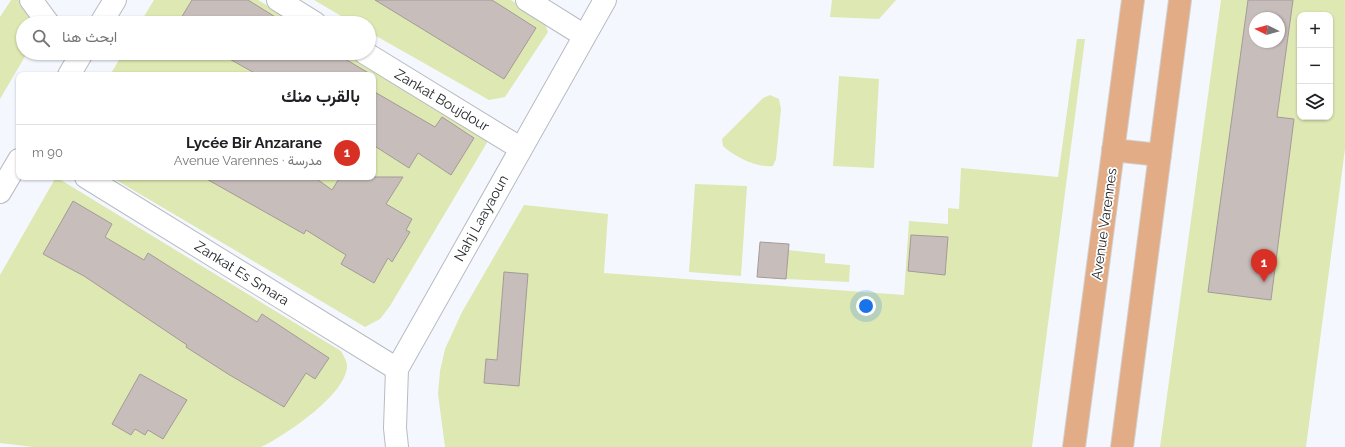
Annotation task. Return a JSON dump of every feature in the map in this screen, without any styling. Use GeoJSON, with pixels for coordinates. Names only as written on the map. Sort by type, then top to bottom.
{"type":"FeatureCollection","features":[{"type":"Feature","properties":{"kind":"main road","name":"Avenue Varennes"},"geometry":{"type":"LineString","coordinates":[[1074,447],[1133,0]]}},
{"type":"Feature","properties":{"kind":"main road"},"geometry":{"type":"LineString","coordinates":[[1122,447],[1180,0]]}},
{"type":"Feature","properties":{"kind":"main road"},"geometry":{"type":"LineString","coordinates":[[1113,150],[1160,155]]}},
{"type":"Feature","properties":{"kind":"street"},"geometry":{"type":"LineString","coordinates":[[31,0],[43,16]]}},
{"type":"Feature","properties":{"kind":"street"},"geometry":{"type":"LineString","coordinates":[[105,16],[115,0]]}},
{"type":"Feature","properties":{"kind":"street"},"geometry":{"type":"LineString","coordinates":[[278,0],[304,16]]}},
{"type":"Feature","properties":{"kind":"street"},"geometry":{"type":"LineString","coordinates":[[526,0],[583,35]]}},
{"type":"Feature","properties":{"kind":"street","name":"Nahj Laayaoun"},"geometry":{"type":"LineString","coordinates":[[397,447],[395,428],[397,369],[583,35],[605,0]]}},
{"type":"Feature","properties":{"kind":"street","name":"Zankat Boujdour"},"geometry":{"type":"LineString","coordinates":[[375,60],[520,148]]}},
{"type":"Feature","properties":{"kind":"street"},"geometry":{"type":"LineString","coordinates":[[0,192],[16,165]]}},
{"type":"Feature","properties":{"kind":"street","name":"Zankat Es Smara"},"geometry":{"type":"LineString","coordinates":[[91,180],[397,369]]}},
{"type":"Feature","properties":{"kind":"green space"},"geometry":{"type":"Polygon","coordinates":[[[11,0],[20,0],[29,16],[16,16],[16,60],[23,60],[0,99],[0,17],[11,0]]]}},
{"type":"Feature","properties":{"kind":"green space"},"geometry":{"type":"Polygon","coordinates":[[[154,0],[258,0],[285,16],[144,16],[154,0]]]}},
{"type":"Feature","properties":{"kind":"green space"},"geometry":{"type":"Polygon","coordinates":[[[314,0],[511,0],[544,21],[548,32],[505,97],[489,100],[376,36],[376,16],[341,16],[314,0]]]}},
{"type":"Feature","properties":{"kind":"green space"},"geometry":{"type":"Polygon","coordinates":[[[832,0],[896,0],[879,19],[830,17],[832,0]]]}},
{"type":"Feature","properties":{"kind":"green space"},"geometry":{"type":"Polygon","coordinates":[[[1221,0],[1248,0],[1239,68],[1282,75],[1293,0],[1345,0],[1345,149],[1306,447],[1160,447],[1221,0]]]}},
{"type":"Feature","properties":{"kind":"green space"},"geometry":{"type":"Polygon","coordinates":[[[1077,39],[1085,39],[1032,447],[445,447],[438,394],[440,371],[445,349],[462,312],[524,205],[608,214],[604,273],[904,295],[909,221],[948,224],[948,208],[959,209],[961,168],[1058,177],[1077,39]]]}},
{"type":"Feature","properties":{"kind":"green space"},"geometry":{"type":"Polygon","coordinates":[[[119,60],[358,60],[487,136],[488,141],[390,306],[380,319],[365,327],[116,180],[376,180],[376,72],[112,72],[119,60]]]}},
{"type":"Feature","properties":{"kind":"green space"},"geometry":{"type":"Polygon","coordinates":[[[839,76],[879,79],[874,168],[833,166],[839,76]]]}},
{"type":"Feature","properties":{"kind":"green space"},"geometry":{"type":"Polygon","coordinates":[[[770,95],[779,99],[781,109],[776,159],[773,166],[767,166],[746,161],[734,154],[723,146],[722,139],[763,98],[770,95]]]}},
{"type":"Feature","properties":{"kind":"green space"},"geometry":{"type":"Polygon","coordinates":[[[54,180],[61,180],[341,351],[347,365],[345,376],[326,401],[313,413],[284,434],[261,447],[33,447],[0,443],[0,275],[54,180]]]}},
{"type":"Feature","properties":{"kind":"green space"},"geometry":{"type":"Polygon","coordinates":[[[695,184],[747,186],[741,276],[689,272],[695,184]]]}},
{"type":"Feature","properties":{"kind":"green space"},"geometry":{"type":"Polygon","coordinates":[[[788,250],[825,254],[825,263],[850,265],[849,282],[786,279],[788,250]]]}},
{"type":"Feature","properties":{"kind":"building"},"geometry":{"type":"Polygon","coordinates":[[[192,0],[248,0],[274,16],[182,16],[192,0]]]}},
{"type":"Feature","properties":{"kind":"building"},"geometry":{"type":"Polygon","coordinates":[[[375,0],[492,0],[536,28],[504,79],[375,0]]]}},
{"type":"Feature","properties":{"kind":"building"},"geometry":{"type":"Polygon","coordinates":[[[1248,0],[1293,0],[1277,117],[1294,119],[1271,300],[1208,292],[1248,0]]]}},
{"type":"Feature","properties":{"kind":"building"},"geometry":{"type":"Polygon","coordinates":[[[231,60],[347,60],[367,72],[253,72],[231,60]]]}},
{"type":"Feature","properties":{"kind":"building"},"geometry":{"type":"Polygon","coordinates":[[[376,93],[435,127],[442,117],[474,138],[451,175],[418,153],[409,168],[376,147],[376,93]]]}},
{"type":"Feature","properties":{"kind":"building"},"geometry":{"type":"Polygon","coordinates":[[[376,177],[403,177],[386,204],[412,219],[406,230],[410,232],[392,262],[388,258],[374,283],[341,264],[346,255],[306,230],[304,234],[208,180],[318,180],[332,190],[338,180],[376,180],[376,177]]]}},
{"type":"Feature","properties":{"kind":"building"},"geometry":{"type":"Polygon","coordinates":[[[73,201],[112,224],[105,237],[144,260],[148,253],[257,322],[262,314],[329,358],[315,379],[306,373],[284,407],[186,347],[187,345],[84,276],[43,254],[73,201]]]}},
{"type":"Feature","properties":{"kind":"building"},"geometry":{"type":"Polygon","coordinates":[[[911,235],[948,237],[945,275],[908,271],[911,235]]]}},
{"type":"Feature","properties":{"kind":"building"},"geometry":{"type":"Polygon","coordinates":[[[760,242],[789,244],[786,279],[757,277],[760,242]]]}},
{"type":"Feature","properties":{"kind":"building"},"geometry":{"type":"Polygon","coordinates":[[[504,272],[528,274],[519,386],[484,383],[486,359],[497,360],[504,272]]]}},
{"type":"Feature","properties":{"kind":"building"},"geometry":{"type":"Polygon","coordinates":[[[140,374],[187,400],[163,439],[148,430],[145,435],[135,429],[131,435],[112,424],[140,374]]]}},
{"type":"Feature","properties":{"kind":"place","name":"Lycée Bir Anzarane"},"geometry":{"type":"Point","coordinates":[1264,282]}}]}
